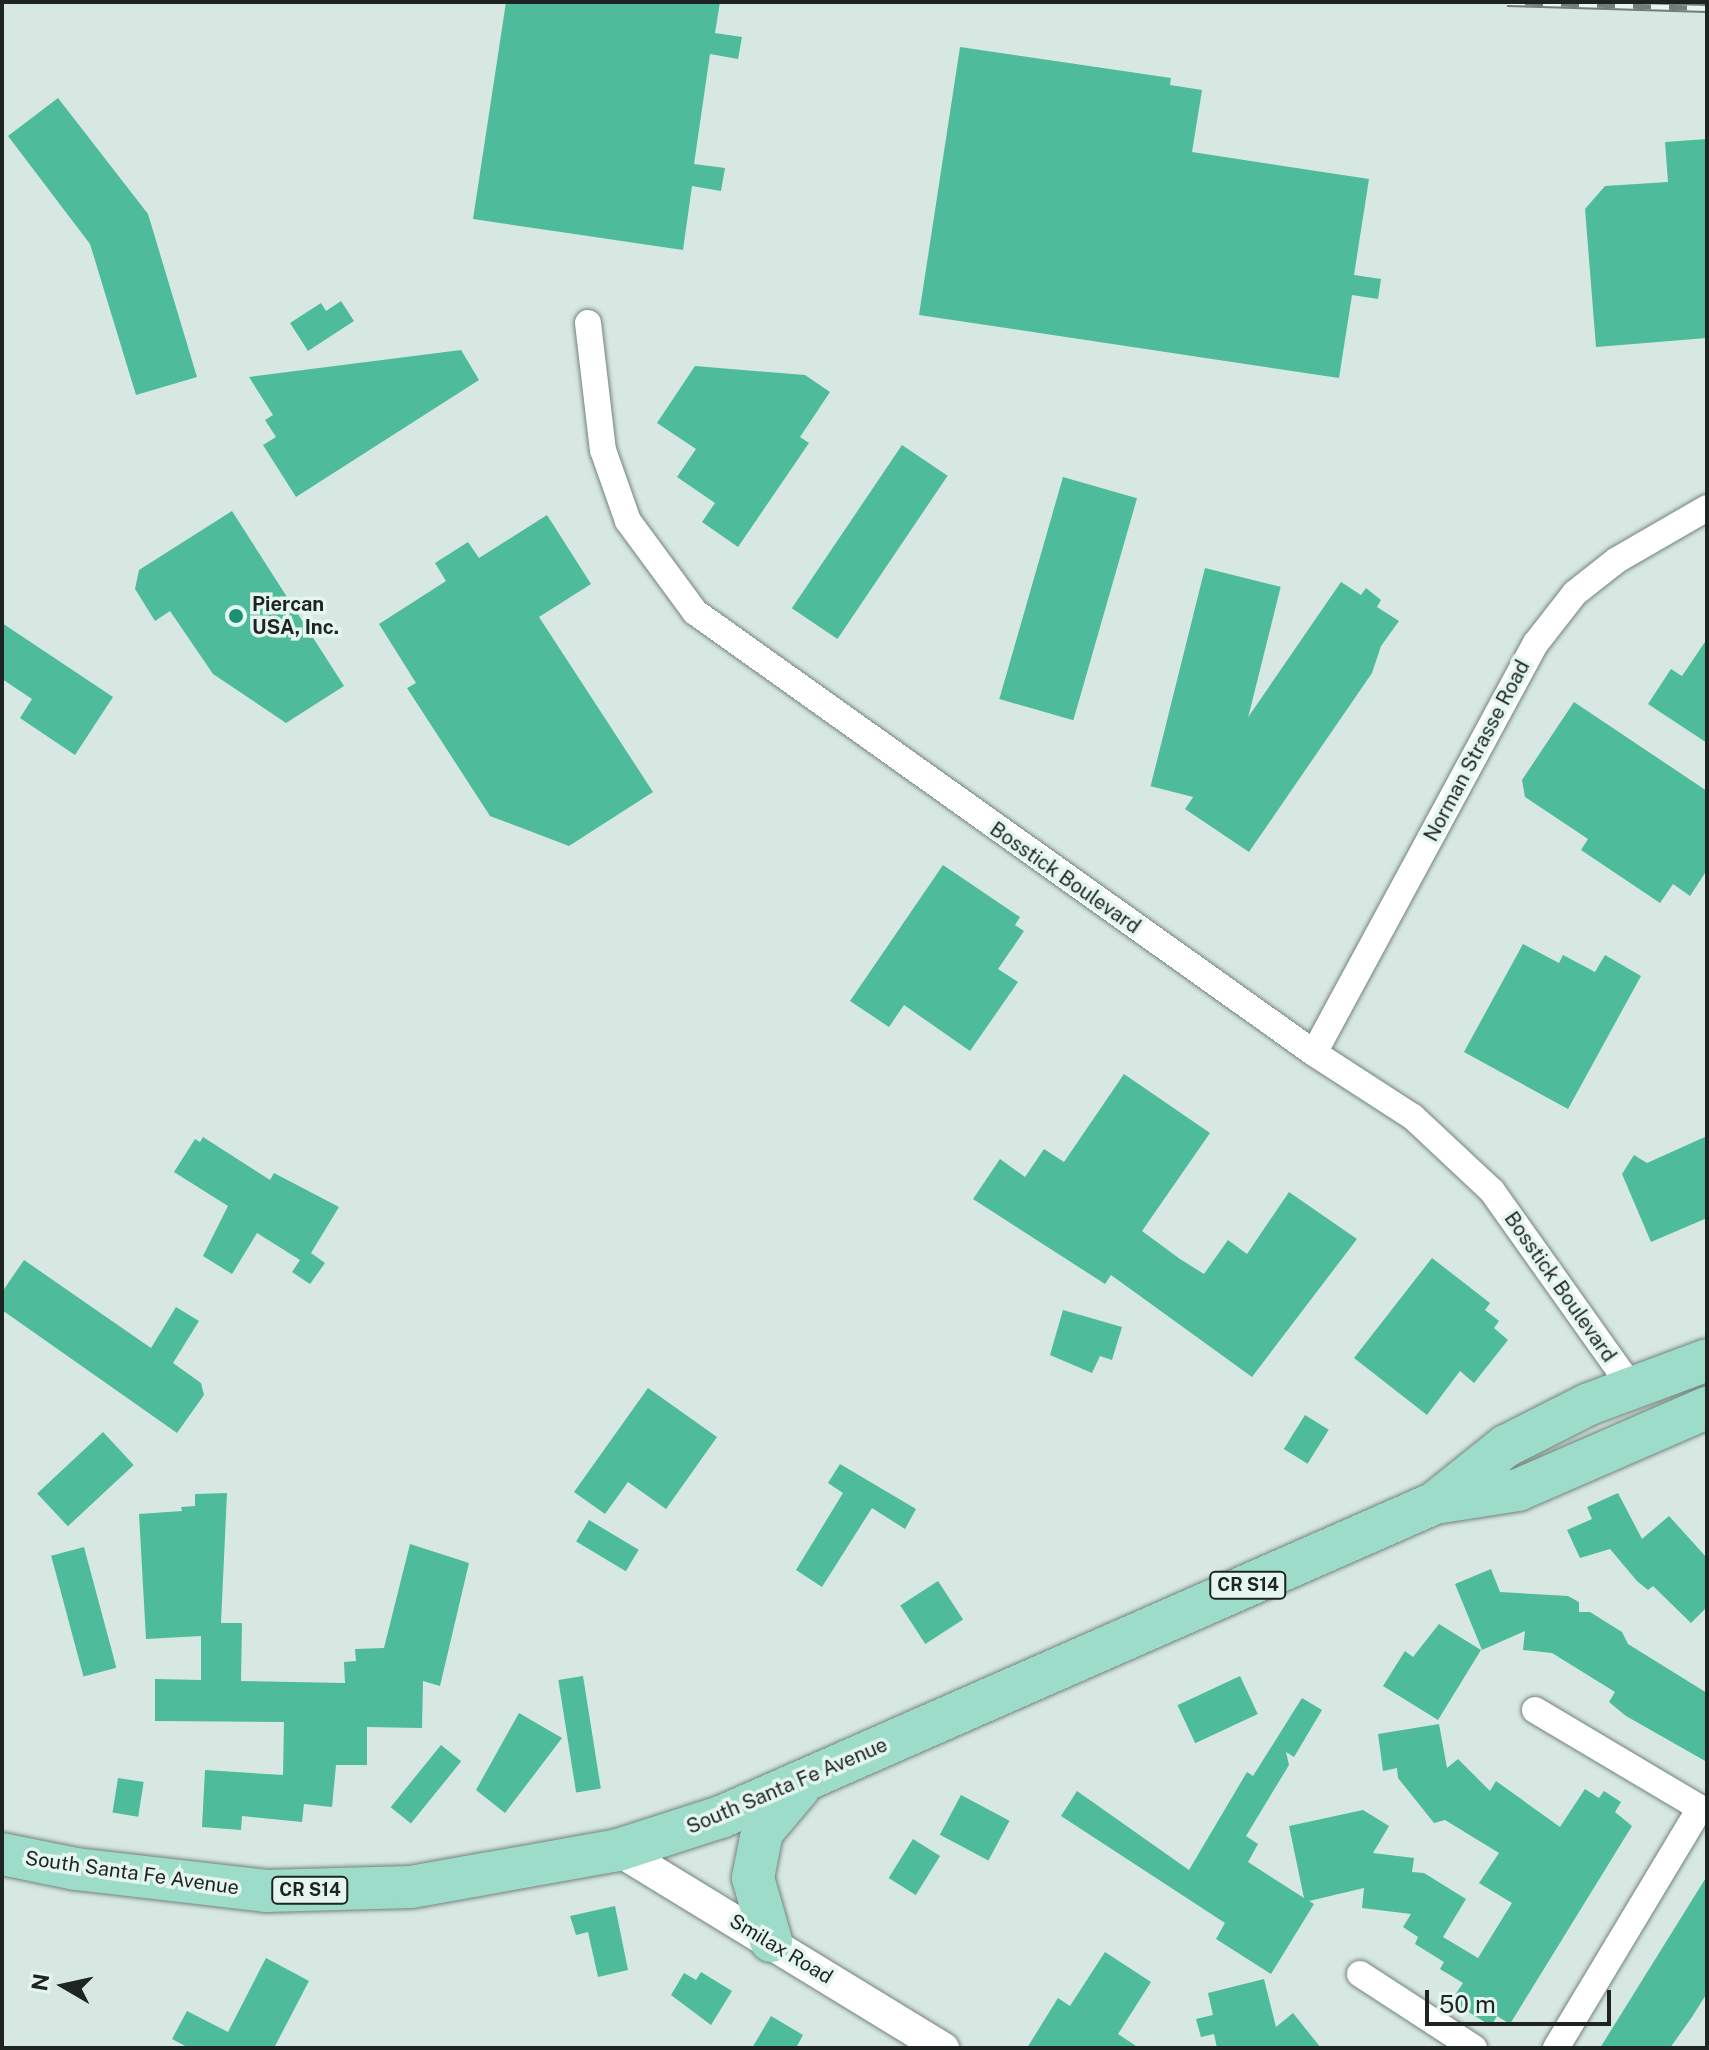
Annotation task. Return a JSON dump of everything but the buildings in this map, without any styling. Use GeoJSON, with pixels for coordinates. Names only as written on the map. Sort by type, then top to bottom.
{"type":"FeatureCollection","features":[{"type":"Feature","properties":{"kind":"main road","name":"South Santa Fe Avenue"},"geometry":{"type":"LineString","coordinates":[[1435,1503],[1506,1446],[1632,1388],[1707,1360]]}},
{"type":"Feature","properties":{"kind":"main road","name":"South Santa Fe Avenue"},"geometry":{"type":"LineString","coordinates":[[2,1854],[76,1869],[266,1891],[411,1887],[618,1850],[721,1817],[1435,1503],[1518,1490],[1707,1408]]}},
{"type":"Feature","properties":{"kind":"main road"},"geometry":{"type":"LineString","coordinates":[[771,1941],[753,1878],[762,1832],[810,1778]]}},
{"type":"Feature","properties":{"kind":"street","name":"Bosstick Boulevard"},"geometry":{"type":"LineString","coordinates":[[588,323],[603,450],[628,521],[695,612],[1314,1053],[1413,1117],[1492,1191],[1632,1388]]}},
{"type":"Feature","properties":{"kind":"street","name":"Norman Strasse Road"},"geometry":{"type":"LineString","coordinates":[[1314,1053],[1536,643],[1589,582],[1707,508]]}},
{"type":"Feature","properties":{"kind":"street"},"geometry":{"type":"LineString","coordinates":[[1535,1710],[1704,1810],[1556,2048]]}},
{"type":"Feature","properties":{"kind":"street","name":"Smilax Road"},"geometry":{"type":"LineString","coordinates":[[618,1850],[943,2048]]}},
{"type":"Feature","properties":{"kind":"street"},"geometry":{"type":"LineString","coordinates":[[1360,1974],[1474,2048]]}},
{"type":"Feature","properties":{"kind":"railway"},"geometry":{"type":"LineString","coordinates":[[1507,2],[1707,8]]}},
{"type":"Feature","properties":{"kind":"place","name":"Piercan USA, Inc."},"geometry":{"type":"Point","coordinates":[236,616]}}]}
